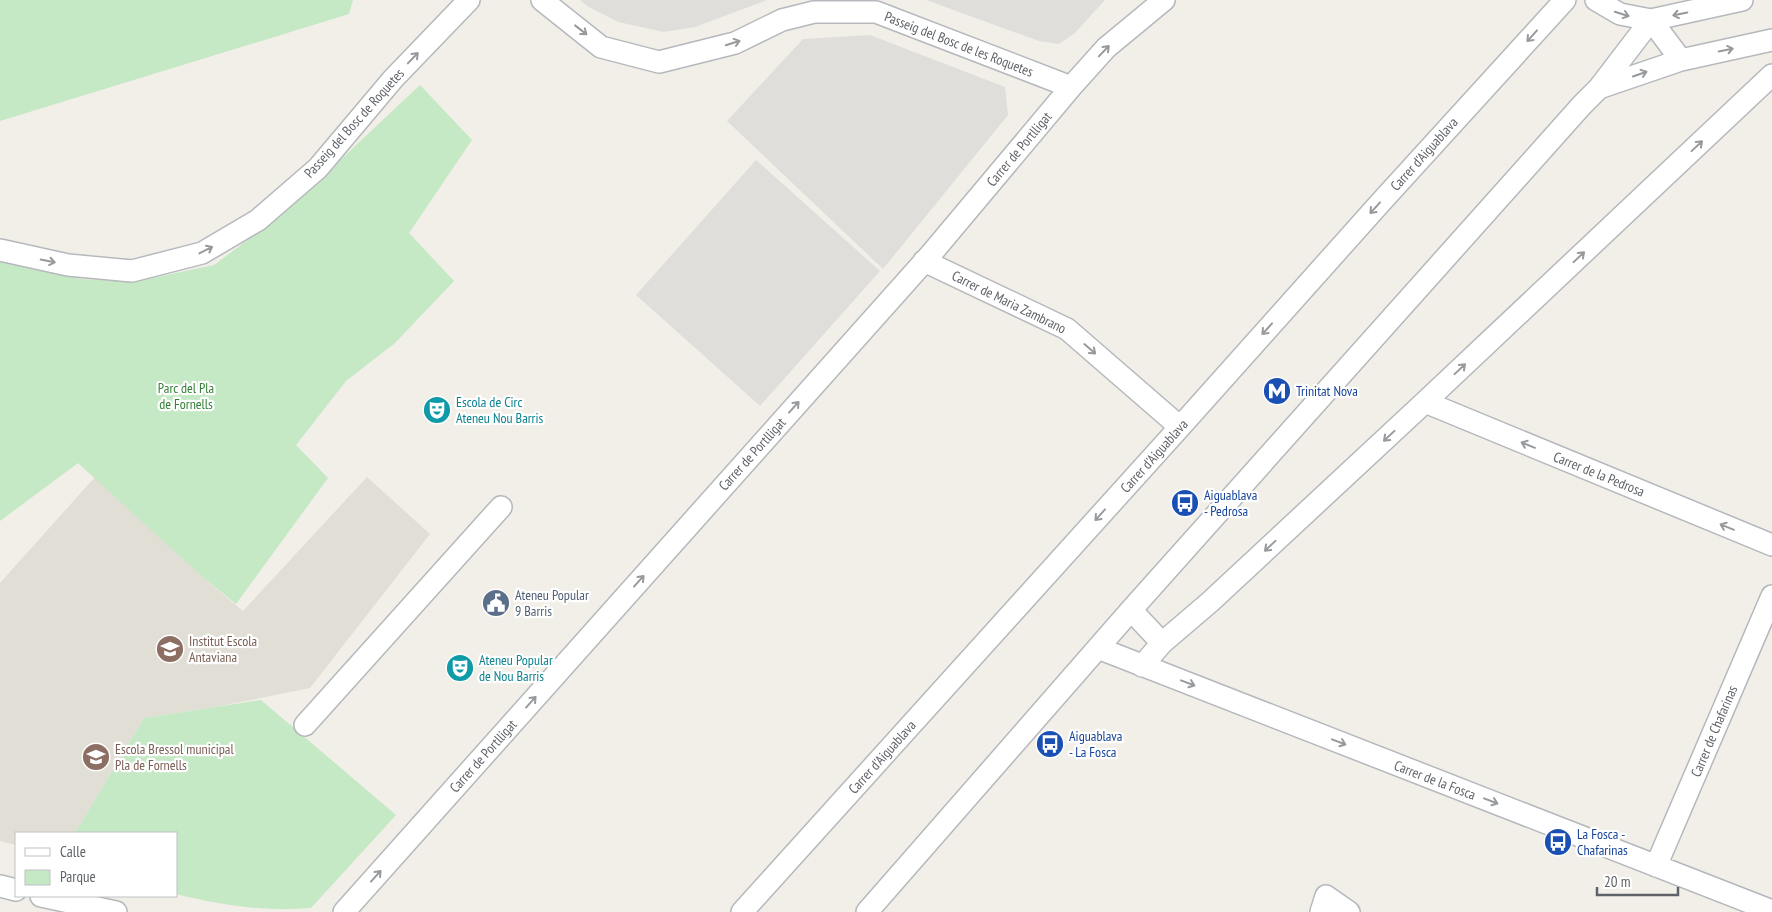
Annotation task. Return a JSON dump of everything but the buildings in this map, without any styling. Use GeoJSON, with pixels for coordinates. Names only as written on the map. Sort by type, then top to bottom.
{"type":"FeatureCollection","features":[{"type":"Feature","properties":{"kind":"street","name":"Passeig del Bosc de Roquetes"},"geometry":{"type":"LineString","coordinates":[[0,250],[68,265],[132,271],[202,253],[258,220],[318,168],[393,79],[469,0]]}},
{"type":"Feature","properties":{"kind":"street","name":"Passeig del Bosc de les Roquetes"},"geometry":{"type":"LineString","coordinates":[[542,0],[601,47],[659,62],[735,43],[782,20],[814,12],[876,12],[1071,87]]}},
{"type":"Feature","properties":{"kind":"street","name":"Carrer de Portlligat"},"geometry":{"type":"LineString","coordinates":[[344,912],[924,261],[1106,48],[1164,0]]}},
{"type":"Feature","properties":{"kind":"street","name":"Carrer d'Aiguablava"},"geometry":{"type":"LineString","coordinates":[[742,912],[1180,427],[1380,202],[1565,0]]}},
{"type":"Feature","properties":{"kind":"street"},"geometry":{"type":"LineString","coordinates":[[1596,0],[1620,14],[1651,20],[1742,0]]}},
{"type":"Feature","properties":{"kind":"street"},"geometry":{"type":"LineString","coordinates":[[1651,20],[1681,60]]}},
{"type":"Feature","properties":{"kind":"street"},"geometry":{"type":"LineString","coordinates":[[867,912],[1098,648],[1582,104],[1599,88],[1651,20]]}},
{"type":"Feature","properties":{"kind":"street"},"geometry":{"type":"LineString","coordinates":[[1599,88],[1681,60],[1772,40]]}},
{"type":"Feature","properties":{"kind":"street"},"geometry":{"type":"LineString","coordinates":[[1142,666],[1162,643],[1210,602],[1425,402],[1772,75]]}},
{"type":"Feature","properties":{"kind":"street","name":"Carrer de Maria Zambrano"},"geometry":{"type":"LineString","coordinates":[[924,261],[1067,329],[1180,427]]}},
{"type":"Feature","properties":{"kind":"street","name":"Carrer de la Pedrosa"},"geometry":{"type":"LineString","coordinates":[[1425,402],[1772,545]]}},
{"type":"Feature","properties":{"kind":"street"},"geometry":{"type":"LineString","coordinates":[[305,726],[501,507]]}},
{"type":"Feature","properties":{"kind":"street","name":"Carrer de Chafarinas"},"geometry":{"type":"LineString","coordinates":[[1656,866],[1772,596]]}},
{"type":"Feature","properties":{"kind":"street"},"geometry":{"type":"LineString","coordinates":[[1132,610],[1162,643]]}},
{"type":"Feature","properties":{"kind":"street","name":"Carrer de la Fosca"},"geometry":{"type":"LineString","coordinates":[[1098,648],[1772,911]]}},
{"type":"Feature","properties":{"kind":"street"},"geometry":{"type":"LineString","coordinates":[[0,886],[15,890]]}},
{"type":"Feature","properties":{"kind":"street"},"geometry":{"type":"LineString","coordinates":[[46,897],[116,912]]}},
{"type":"Feature","properties":{"kind":"street"},"geometry":{"type":"LineString","coordinates":[[1324,904],[1349,912]]}},
{"type":"Feature","properties":{"kind":"shaded area"},"geometry":{"type":"Polygon","coordinates":[[[580,0],[767,0],[695,27],[664,32],[618,22],[587,6],[580,0]]]}},
{"type":"Feature","properties":{"kind":"shaded area"},"geometry":{"type":"Polygon","coordinates":[[[926,0],[1105,0],[1075,33],[1059,44],[1039,41],[926,0]]]}},
{"type":"Feature","properties":{"kind":"shaded area"},"geometry":{"type":"Polygon","coordinates":[[[870,35],[1005,87],[1008,115],[883,269],[727,121],[803,39],[870,35]]]}},
{"type":"Feature","properties":{"kind":"shaded area"},"geometry":{"type":"Polygon","coordinates":[[[756,160],[880,271],[760,406],[636,295],[756,160]]]}},
{"type":"Feature","properties":{"kind":"shaded area","name":"Institut Escola Antaviana"},"geometry":{"type":"Polygon","coordinates":[[[95,477],[199,574],[243,611],[367,477],[430,534],[310,688],[221,706],[144,718],[76,832],[15,832],[15,845],[0,841],[0,583],[95,477]]]}},
{"type":"Feature","properties":{"kind":"green space"},"geometry":{"type":"Polygon","coordinates":[[[0,0],[353,0],[349,14],[0,121],[0,0]]]}},
{"type":"Feature","properties":{"kind":"green space","name":"Parc del Pla de Fornells"},"geometry":{"type":"Polygon","coordinates":[[[420,85],[472,140],[409,233],[454,281],[395,343],[346,381],[296,445],[328,478],[236,604],[199,574],[78,463],[0,521],[0,260],[81,279],[133,282],[214,265],[285,212],[420,85]]]}},
{"type":"Feature","properties":{"kind":"green space"},"geometry":{"type":"Polygon","coordinates":[[[261,700],[396,815],[311,908],[243,907],[178,894],[178,832],[76,832],[144,718],[261,700]]]}},
{"type":"Feature","properties":{"kind":"place","name":"Trinitat Nova"},"geometry":{"type":"Point","coordinates":[1277,391]}},
{"type":"Feature","properties":{"kind":"place","name":"Escola de Circ Ateneu Nou Barris"},"geometry":{"type":"Point","coordinates":[437,410]}},
{"type":"Feature","properties":{"kind":"place","name":"Aiguablava - Pedrosa"},"geometry":{"type":"Point","coordinates":[1185,503]}},
{"type":"Feature","properties":{"kind":"place","name":"Ateneu Popular 9 Barris"},"geometry":{"type":"Point","coordinates":[496,603]}},
{"type":"Feature","properties":{"kind":"place","name":"Institut Escola Antaviana"},"geometry":{"type":"Point","coordinates":[170,649]}},
{"type":"Feature","properties":{"kind":"place","name":"Ateneu Popular de Nou Barris"},"geometry":{"type":"Point","coordinates":[460,668]}},
{"type":"Feature","properties":{"kind":"place","name":"Aiguablava - La Fosca"},"geometry":{"type":"Point","coordinates":[1050,744]}},
{"type":"Feature","properties":{"kind":"place","name":"Escola Bressol municipal Pla de Fornells"},"geometry":{"type":"Point","coordinates":[96,757]}},
{"type":"Feature","properties":{"kind":"place","name":"La Fosca - Chafarinas"},"geometry":{"type":"Point","coordinates":[1558,842]}}]}
